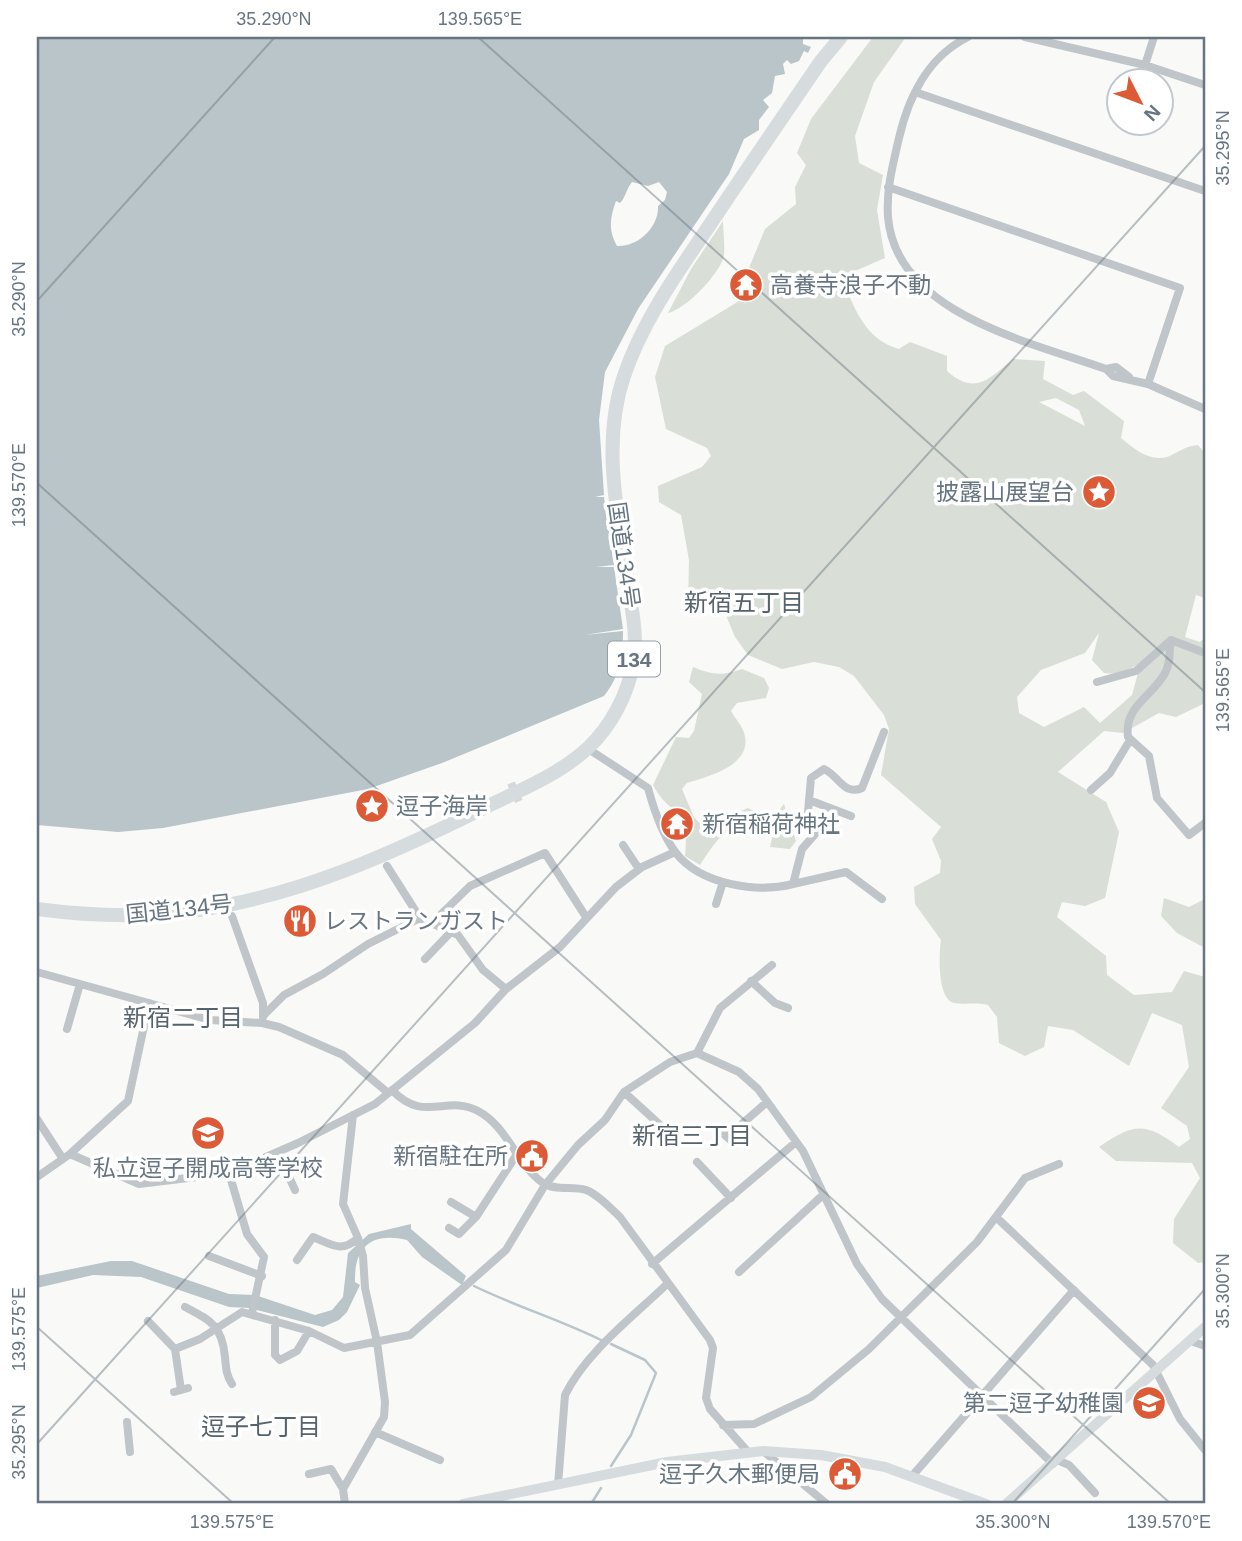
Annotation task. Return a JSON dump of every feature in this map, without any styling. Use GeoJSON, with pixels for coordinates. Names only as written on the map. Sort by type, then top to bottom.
{"type":"FeatureCollection","features":[{"type":"Feature","properties":{"kind":"highway","name":"国道134号"},"geometry":{"type":"LineString","coordinates":[[37,909],[89,915],[161,914],[270,896],[336,875],[408,846],[548,776],[592,744],[619,705],[634,661],[634,620],[613,466],[615,416],[622,380],[636,343],[669,285],[821,61],[841,37]]}},
{"type":"Feature","properties":{"kind":"main road"},"geometry":{"type":"LineString","coordinates":[[1006,1504],[1148,1381],[1205,1327]]}},
{"type":"Feature","properties":{"kind":"main road"},"geometry":{"type":"LineString","coordinates":[[463,1504],[676,1460],[763,1451],[821,1455],[913,1475],[986,1504]]}},
{"type":"Feature","properties":{"kind":"street"},"geometry":{"type":"LineString","coordinates":[[968,37],[937,58],[915,92],[900,133],[888,187],[888,219],[904,265],[931,292],[962,315],[1106,369],[1122,370],[1129,377],[1205,409]]}},
{"type":"Feature","properties":{"kind":"street"},"geometry":{"type":"LineString","coordinates":[[1025,37],[1145,65],[1205,85]]}},
{"type":"Feature","properties":{"kind":"street"},"geometry":{"type":"LineString","coordinates":[[1145,65],[1154,37]]}},
{"type":"Feature","properties":{"kind":"street"},"geometry":{"type":"LineString","coordinates":[[915,92],[1205,191]]}},
{"type":"Feature","properties":{"kind":"street"},"geometry":{"type":"LineString","coordinates":[[888,187],[1180,288],[1148,384]]}},
{"type":"Feature","properties":{"kind":"street"},"geometry":{"type":"LineString","coordinates":[[1097,682],[1136,671],[1170,641],[1177,640],[1205,653]]}},
{"type":"Feature","properties":{"kind":"street"},"geometry":{"type":"LineString","coordinates":[[1170,641],[1164,674],[1132,713],[1127,731],[1130,740],[1149,756],[1157,798],[1189,835],[1205,823]]}},
{"type":"Feature","properties":{"kind":"street"},"geometry":{"type":"LineString","coordinates":[[793,884],[802,849],[816,833],[808,812],[811,778],[824,769],[832,773],[847,789],[855,792],[862,788],[884,732]]}},
{"type":"Feature","properties":{"kind":"street"},"geometry":{"type":"LineString","coordinates":[[1091,790],[1121,758],[1130,740]]}},
{"type":"Feature","properties":{"kind":"street"},"geometry":{"type":"LineString","coordinates":[[593,752],[648,788],[655,812],[675,852],[708,876],[753,888],[793,884],[846,872],[883,899]]}},
{"type":"Feature","properties":{"kind":"street"},"geometry":{"type":"LineString","coordinates":[[809,800],[851,816]]}},
{"type":"Feature","properties":{"kind":"street"},"geometry":{"type":"LineString","coordinates":[[623,845],[639,869]]}},
{"type":"Feature","properties":{"kind":"street"},"geometry":{"type":"LineString","coordinates":[[37,1119],[67,1156],[139,1184],[229,1173],[278,1153],[375,1104],[475,1023],[506,989],[559,947],[586,917],[639,869],[675,852]]}},
{"type":"Feature","properties":{"kind":"street"},"geometry":{"type":"LineString","coordinates":[[432,923],[470,886],[545,853],[586,917]]}},
{"type":"Feature","properties":{"kind":"street"},"geometry":{"type":"LineString","coordinates":[[387,866],[420,918],[458,935],[483,970],[506,989]]}},
{"type":"Feature","properties":{"kind":"street"},"geometry":{"type":"LineString","coordinates":[[716,904],[723,882]]}},
{"type":"Feature","properties":{"kind":"street"},"geometry":{"type":"LineString","coordinates":[[232,916],[263,1003],[263,1019]]}},
{"type":"Feature","properties":{"kind":"street"},"geometry":{"type":"LineString","coordinates":[[263,1019],[284,995],[323,974],[368,944],[420,918]]}},
{"type":"Feature","properties":{"kind":"street"},"geometry":{"type":"LineString","coordinates":[[425,959],[451,932]]}},
{"type":"Feature","properties":{"kind":"street"},"geometry":{"type":"LineString","coordinates":[[697,1053],[720,1008],[772,965]]}},
{"type":"Feature","properties":{"kind":"street"},"geometry":{"type":"LineString","coordinates":[[37,972],[210,1020],[263,1019],[353,1061],[413,1107],[470,1107],[480,1112],[492,1121],[545,1185],[586,1190],[602,1200],[620,1217],[710,1340],[713,1348],[706,1398],[710,1409],[748,1452]]}},
{"type":"Feature","properties":{"kind":"street"},"geometry":{"type":"LineString","coordinates":[[751,981],[775,1003],[788,1008]]}},
{"type":"Feature","properties":{"kind":"street"},"geometry":{"type":"LineString","coordinates":[[67,1029],[80,984]]}},
{"type":"Feature","properties":{"kind":"street"},"geometry":{"type":"LineString","coordinates":[[37,1177],[121,1111],[128,1101],[149,1003]]}},
{"type":"Feature","properties":{"kind":"street"},"geometry":{"type":"LineString","coordinates":[[175,1349],[200,1339],[242,1312],[253,1311],[309,1331],[344,1348],[410,1335],[506,1250],[545,1185],[578,1144],[604,1120],[624,1092],[670,1062],[697,1053],[739,1072],[752,1082],[796,1142],[857,1264],[901,1318],[1055,1462],[1069,1465],[1095,1493]]}},
{"type":"Feature","properties":{"kind":"street"},"geometry":{"type":"LineString","coordinates":[[624,1092],[670,1134]]}},
{"type":"Feature","properties":{"kind":"street"},"geometry":{"type":"LineString","coordinates":[[727,1137],[767,1102]]}},
{"type":"Feature","properties":{"kind":"street"},"geometry":{"type":"LineString","coordinates":[[343,1489],[384,1417],[385,1402],[377,1342],[365,1288],[363,1256],[343,1204],[353,1115]]}},
{"type":"Feature","properties":{"kind":"street"},"geometry":{"type":"LineString","coordinates":[[719,1130],[735,1144]]}},
{"type":"Feature","properties":{"kind":"street"},"geometry":{"type":"LineString","coordinates":[[652,1264],[796,1142]]}},
{"type":"Feature","properties":{"kind":"street"},"geometry":{"type":"LineString","coordinates":[[278,1153],[295,1190]]}},
{"type":"Feature","properties":{"kind":"street"},"geometry":{"type":"LineString","coordinates":[[449,1228],[458,1234],[476,1217],[517,1154]]}},
{"type":"Feature","properties":{"kind":"street"},"geometry":{"type":"LineString","coordinates":[[697,1162],[731,1198]]}},
{"type":"Feature","properties":{"kind":"street"},"geometry":{"type":"LineString","coordinates":[[723,1425],[754,1424],[811,1397],[901,1318],[997,1218],[1025,1178],[1059,1164]]}},
{"type":"Feature","properties":{"kind":"street"},"geometry":{"type":"LineString","coordinates":[[229,1173],[247,1234],[264,1257],[253,1311]]}},
{"type":"Feature","properties":{"kind":"street"},"geometry":{"type":"LineString","coordinates":[[739,1272],[824,1194]]}},
{"type":"Feature","properties":{"kind":"street"},"geometry":{"type":"LineString","coordinates":[[451,1202],[476,1217]]}},
{"type":"Feature","properties":{"kind":"street"},"geometry":{"type":"LineString","coordinates":[[997,1218],[1153,1365],[1180,1419],[1205,1450]]}},
{"type":"Feature","properties":{"kind":"street"},"geometry":{"type":"LineString","coordinates":[[297,1260],[313,1237],[341,1249],[359,1240]]}},
{"type":"Feature","properties":{"kind":"street"},"geometry":{"type":"LineString","coordinates":[[209,1256],[262,1276]]}},
{"type":"Feature","properties":{"kind":"street"},"geometry":{"type":"LineString","coordinates":[[558,1485],[565,1395],[570,1384],[584,1366],[667,1284]]}},
{"type":"Feature","properties":{"kind":"street"},"geometry":{"type":"LineString","coordinates":[[913,1475],[1074,1290]]}},
{"type":"Feature","properties":{"kind":"street"},"geometry":{"type":"LineString","coordinates":[[185,1307],[213,1322],[217,1327],[225,1351],[227,1377],[232,1384]]}},
{"type":"Feature","properties":{"kind":"street"},"geometry":{"type":"LineString","coordinates":[[275,1320],[275,1355],[280,1360],[298,1352],[309,1331]]}},
{"type":"Feature","properties":{"kind":"street"},"geometry":{"type":"LineString","coordinates":[[148,1321],[175,1349],[181,1390]]}},
{"type":"Feature","properties":{"kind":"street"},"geometry":{"type":"LineString","coordinates":[[1191,1341],[1205,1346]]}},
{"type":"Feature","properties":{"kind":"street"},"geometry":{"type":"LineString","coordinates":[[127,1422],[130,1452]]}},
{"type":"Feature","properties":{"kind":"street"},"geometry":{"type":"LineString","coordinates":[[374,1432],[440,1460]]}},
{"type":"Feature","properties":{"kind":"street"},"geometry":{"type":"LineString","coordinates":[[763,1451],[827,1504]]}},
{"type":"Feature","properties":{"kind":"street"},"geometry":{"type":"LineString","coordinates":[[309,1474],[331,1469],[343,1489],[345,1504]]}},
{"type":"Feature","properties":{"kind":"shaded area"},"geometry":{"type":"Polygon","coordinates":[[[37,37],[803,37],[803,44],[811,47],[808,53],[804,51],[799,61],[791,64],[787,60],[783,64],[785,74],[775,76],[772,93],[763,100],[769,107],[759,120],[759,130],[744,139],[729,174],[638,309],[605,372],[599,420],[604,495],[595,497],[604,497],[614,565],[596,567],[614,567],[623,629],[584,635],[623,631],[620,665],[604,696],[442,763],[368,789],[163,828],[118,832],[37,825],[37,37]],[[632,182],[622,201],[616,201],[611,224],[617,246],[639,239],[655,221],[658,206],[665,200],[667,192],[659,182],[648,186],[632,182]]]}},
{"type":"Feature","properties":{"kind":"shaded area"},"geometry":{"type":"Polygon","coordinates":[[[873,37],[906,37],[874,82],[855,136],[859,163],[883,175],[877,210],[885,258],[848,274],[843,281],[863,322],[878,339],[899,349],[910,342],[947,356],[947,371],[966,382],[982,382],[1013,359],[1045,361],[1043,379],[1073,395],[1084,391],[1124,421],[1121,438],[1142,453],[1154,458],[1167,457],[1198,445],[1204,452],[1205,598],[1196,595],[1185,637],[1200,642],[1205,637],[1205,703],[1176,717],[1159,713],[1123,733],[1104,731],[1058,772],[1106,802],[1119,832],[1105,898],[1085,906],[1062,902],[1057,917],[1106,956],[1107,975],[1134,995],[1172,992],[1184,971],[1205,977],[1205,1262],[1198,1263],[1173,1243],[1174,1219],[1200,1178],[1192,1163],[1116,1161],[1099,1147],[1121,1133],[1139,1129],[1157,1133],[1179,1147],[1190,1139],[1187,1126],[1161,1108],[1189,1067],[1182,1025],[1152,1013],[1129,1066],[1073,1030],[1048,1026],[1044,1047],[1025,1056],[999,1043],[997,1017],[988,1005],[954,1003],[948,1000],[940,975],[941,940],[915,904],[914,887],[940,873],[941,861],[932,839],[941,827],[881,775],[889,729],[884,715],[854,676],[839,667],[814,662],[782,669],[748,655],[735,637],[723,608],[688,608],[689,560],[681,515],[659,502],[658,486],[702,467],[711,456],[707,448],[666,429],[655,377],[665,346],[744,298],[756,282],[749,268],[765,229],[796,204],[795,187],[806,165],[797,153],[811,119],[873,37]],[[1056,398],[1039,402],[1085,426],[1079,410],[1056,398]],[[1099,633],[1085,653],[1041,670],[1017,697],[1019,713],[1044,727],[1084,707],[1100,723],[1132,695],[1141,662],[1124,671],[1104,673],[1092,660],[1099,633]]]}},
{"type":"Feature","properties":{"kind":"shaded area"},"geometry":{"type":"Polygon","coordinates":[[[723,221],[724,255],[717,271],[693,298],[668,313],[691,269],[723,221]]]}},
{"type":"Feature","properties":{"kind":"shaded area"},"geometry":{"type":"Polygon","coordinates":[[[693,667],[718,674],[742,669],[764,678],[769,688],[766,698],[737,703],[731,711],[743,730],[746,742],[737,760],[719,772],[687,783],[682,789],[694,817],[705,829],[715,829],[732,815],[748,808],[771,820],[784,804],[796,841],[790,849],[770,847],[772,838],[753,823],[735,827],[721,836],[700,865],[685,856],[686,839],[682,819],[653,785],[676,737],[689,738],[694,731],[702,694],[689,682],[693,667]]]}},
{"type":"Feature","properties":{"kind":"shaded area"},"geometry":{"type":"Polygon","coordinates":[[[1164,898],[1189,907],[1205,899],[1205,948],[1177,933],[1161,916],[1164,898]]]}},
{"type":"Feature","properties":{"kind":"shaded area"},"geometry":{"type":"Polygon","coordinates":[[[411,1224],[411,1229],[466,1276],[462,1285],[422,1257],[407,1240],[375,1240],[362,1250],[358,1259],[355,1282],[360,1285],[347,1312],[339,1320],[323,1327],[249,1308],[229,1307],[141,1277],[93,1275],[37,1288],[37,1276],[111,1261],[132,1261],[229,1294],[255,1295],[315,1315],[332,1310],[343,1297],[348,1253],[369,1234],[411,1224]]]}},
{"type":"Feature","properties":{"kind":"waterway"},"geometry":{"type":"LineString","coordinates":[[474,1286],[603,1341]]}},
{"type":"Feature","properties":{"kind":"waterway"},"geometry":{"type":"LineString","coordinates":[[611,1344],[645,1360],[656,1373],[631,1435],[611,1466]]}},
{"type":"Feature","properties":{"kind":"waterway"},"geometry":{"type":"LineString","coordinates":[[591,1504],[601,1488]]}},
{"type":"Feature","properties":{"kind":"tunnel"},"geometry":{"type":"LineString","coordinates":[[511,783],[520,804]]}},
{"type":"Feature","properties":{"kind":"place","name":"高養寺浪子不動"},"geometry":{"type":"Point","coordinates":[746,285]}},
{"type":"Feature","properties":{"kind":"place","name":"披露山展望台"},"geometry":{"type":"Point","coordinates":[1099,492]}},
{"type":"Feature","properties":{"kind":"place","name":"逗子海岸"},"geometry":{"type":"Point","coordinates":[372,806]}},
{"type":"Feature","properties":{"kind":"place","name":"新宿稲荷神社"},"geometry":{"type":"Point","coordinates":[677,824]}},
{"type":"Feature","properties":{"kind":"place","name":"レストランガスト"},"geometry":{"type":"Point","coordinates":[300,921]}},
{"type":"Feature","properties":{"kind":"place","name":"私立逗子開成高等学校"},"geometry":{"type":"Point","coordinates":[208,1133]}},
{"type":"Feature","properties":{"kind":"place","name":"新宿駐在所"},"geometry":{"type":"Point","coordinates":[532,1156]}},
{"type":"Feature","properties":{"kind":"place","name":"第二逗子幼稚園"},"geometry":{"type":"Point","coordinates":[1149,1403]}},
{"type":"Feature","properties":{"kind":"place","name":"逗子久木郵便局"},"geometry":{"type":"Point","coordinates":[845,1474]}},
{"type":"Feature","properties":{"kind":"district","name":"新宿五丁目"},"geometry":{"type":"Point","coordinates":[744,602]}},
{"type":"Feature","properties":{"kind":"district","name":"新宿二丁目"},"geometry":{"type":"Point","coordinates":[183,1017]}},
{"type":"Feature","properties":{"kind":"district","name":"新宿三丁目"},"geometry":{"type":"Point","coordinates":[692,1135]}},
{"type":"Feature","properties":{"kind":"district","name":"逗子七丁目"},"geometry":{"type":"Point","coordinates":[261,1426]}}]}
